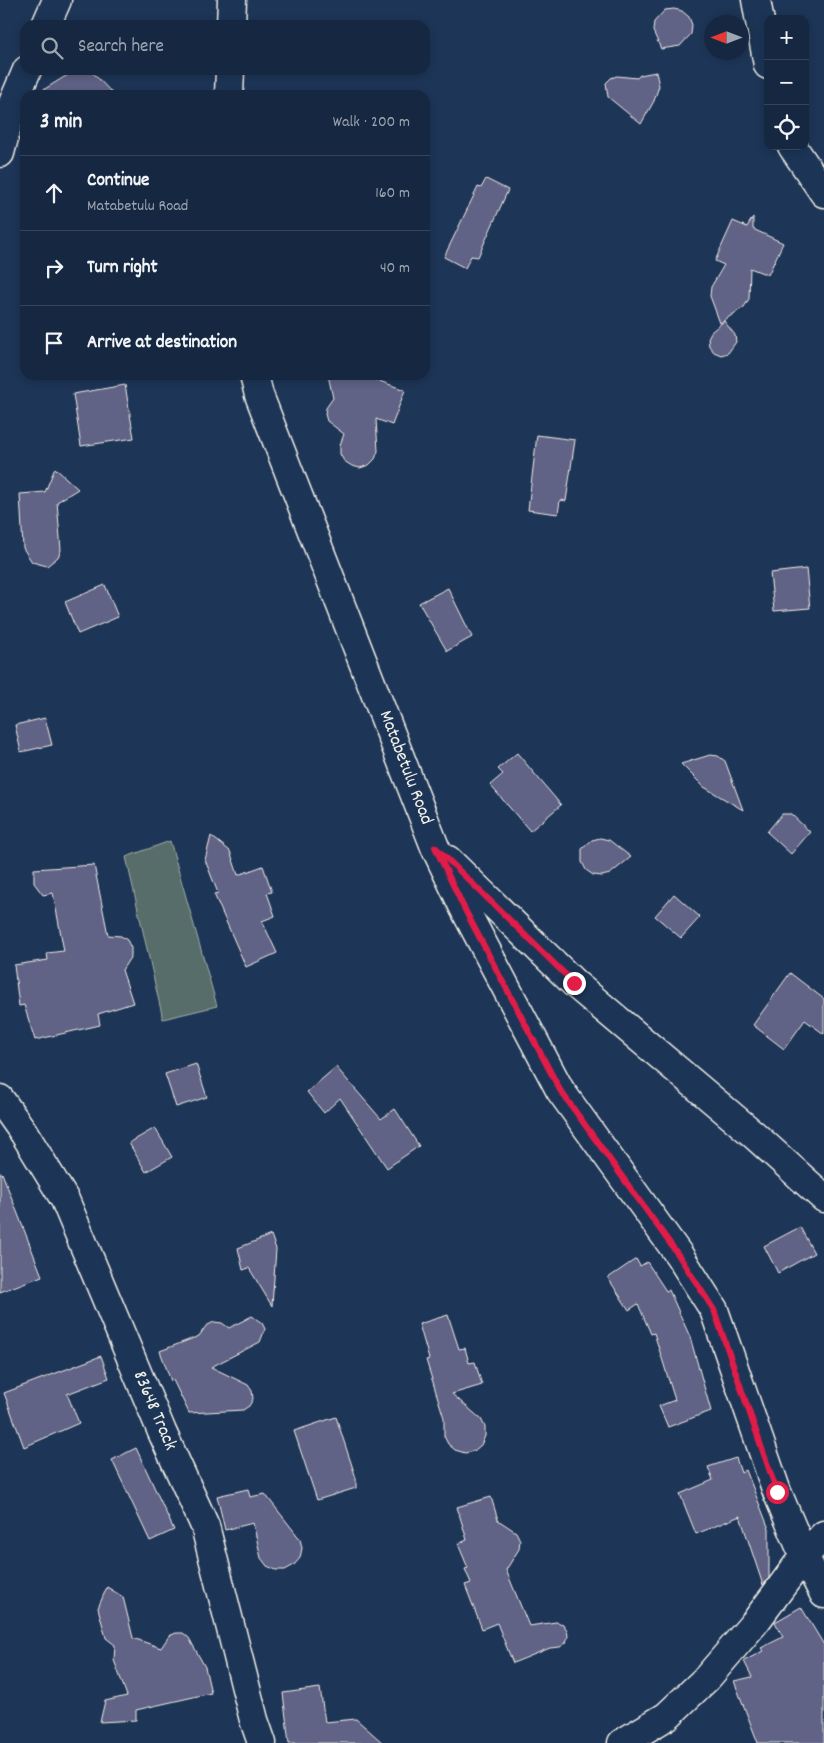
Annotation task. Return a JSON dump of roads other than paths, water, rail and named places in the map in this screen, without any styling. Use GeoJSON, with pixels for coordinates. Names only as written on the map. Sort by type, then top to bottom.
{"type":"FeatureCollection","features":[{"type":"Feature","properties":{"kind":"street"},"geometry":{"type":"LineString","coordinates":[[48,20],[57,0]]}},
{"type":"Feature","properties":{"kind":"street"},"geometry":{"type":"LineString","coordinates":[[231,20],[232,0]]}},
{"type":"Feature","properties":{"kind":"street"},"geometry":{"type":"LineString","coordinates":[[756,0],[767,60]]}},
{"type":"Feature","properties":{"kind":"street"},"geometry":{"type":"LineString","coordinates":[[0,153],[13,103],[25,75]]}},
{"type":"Feature","properties":{"kind":"street"},"geometry":{"type":"LineString","coordinates":[[229,90],[230,75]]}},
{"type":"Feature","properties":{"kind":"street"},"geometry":{"type":"LineString","coordinates":[[795,150],[824,193]]}},
{"type":"Feature","properties":{"kind":"street","name":"Matabetulu Road"},"geometry":{"type":"LineString","coordinates":[[255,380],[259,395],[435,847],[464,908],[560,1090],[679,1256],[714,1310],[777,1492],[804,1556],[824,1594]]}},
{"type":"Feature","properties":{"kind":"street"},"geometry":{"type":"LineString","coordinates":[[435,847],[574,983],[752,1133],[824,1198]]}},
{"type":"Feature","properties":{"kind":"street","name":"83648 Track"},"geometry":{"type":"LineString","coordinates":[[0,1099],[24,1133],[65,1200],[162,1432],[205,1526],[254,1720],[262,1743]]}},
{"type":"Feature","properties":{"kind":"street"},"geometry":{"type":"LineString","coordinates":[[622,1743],[667,1716],[707,1678],[756,1621],[804,1556],[824,1535]]}}]}
